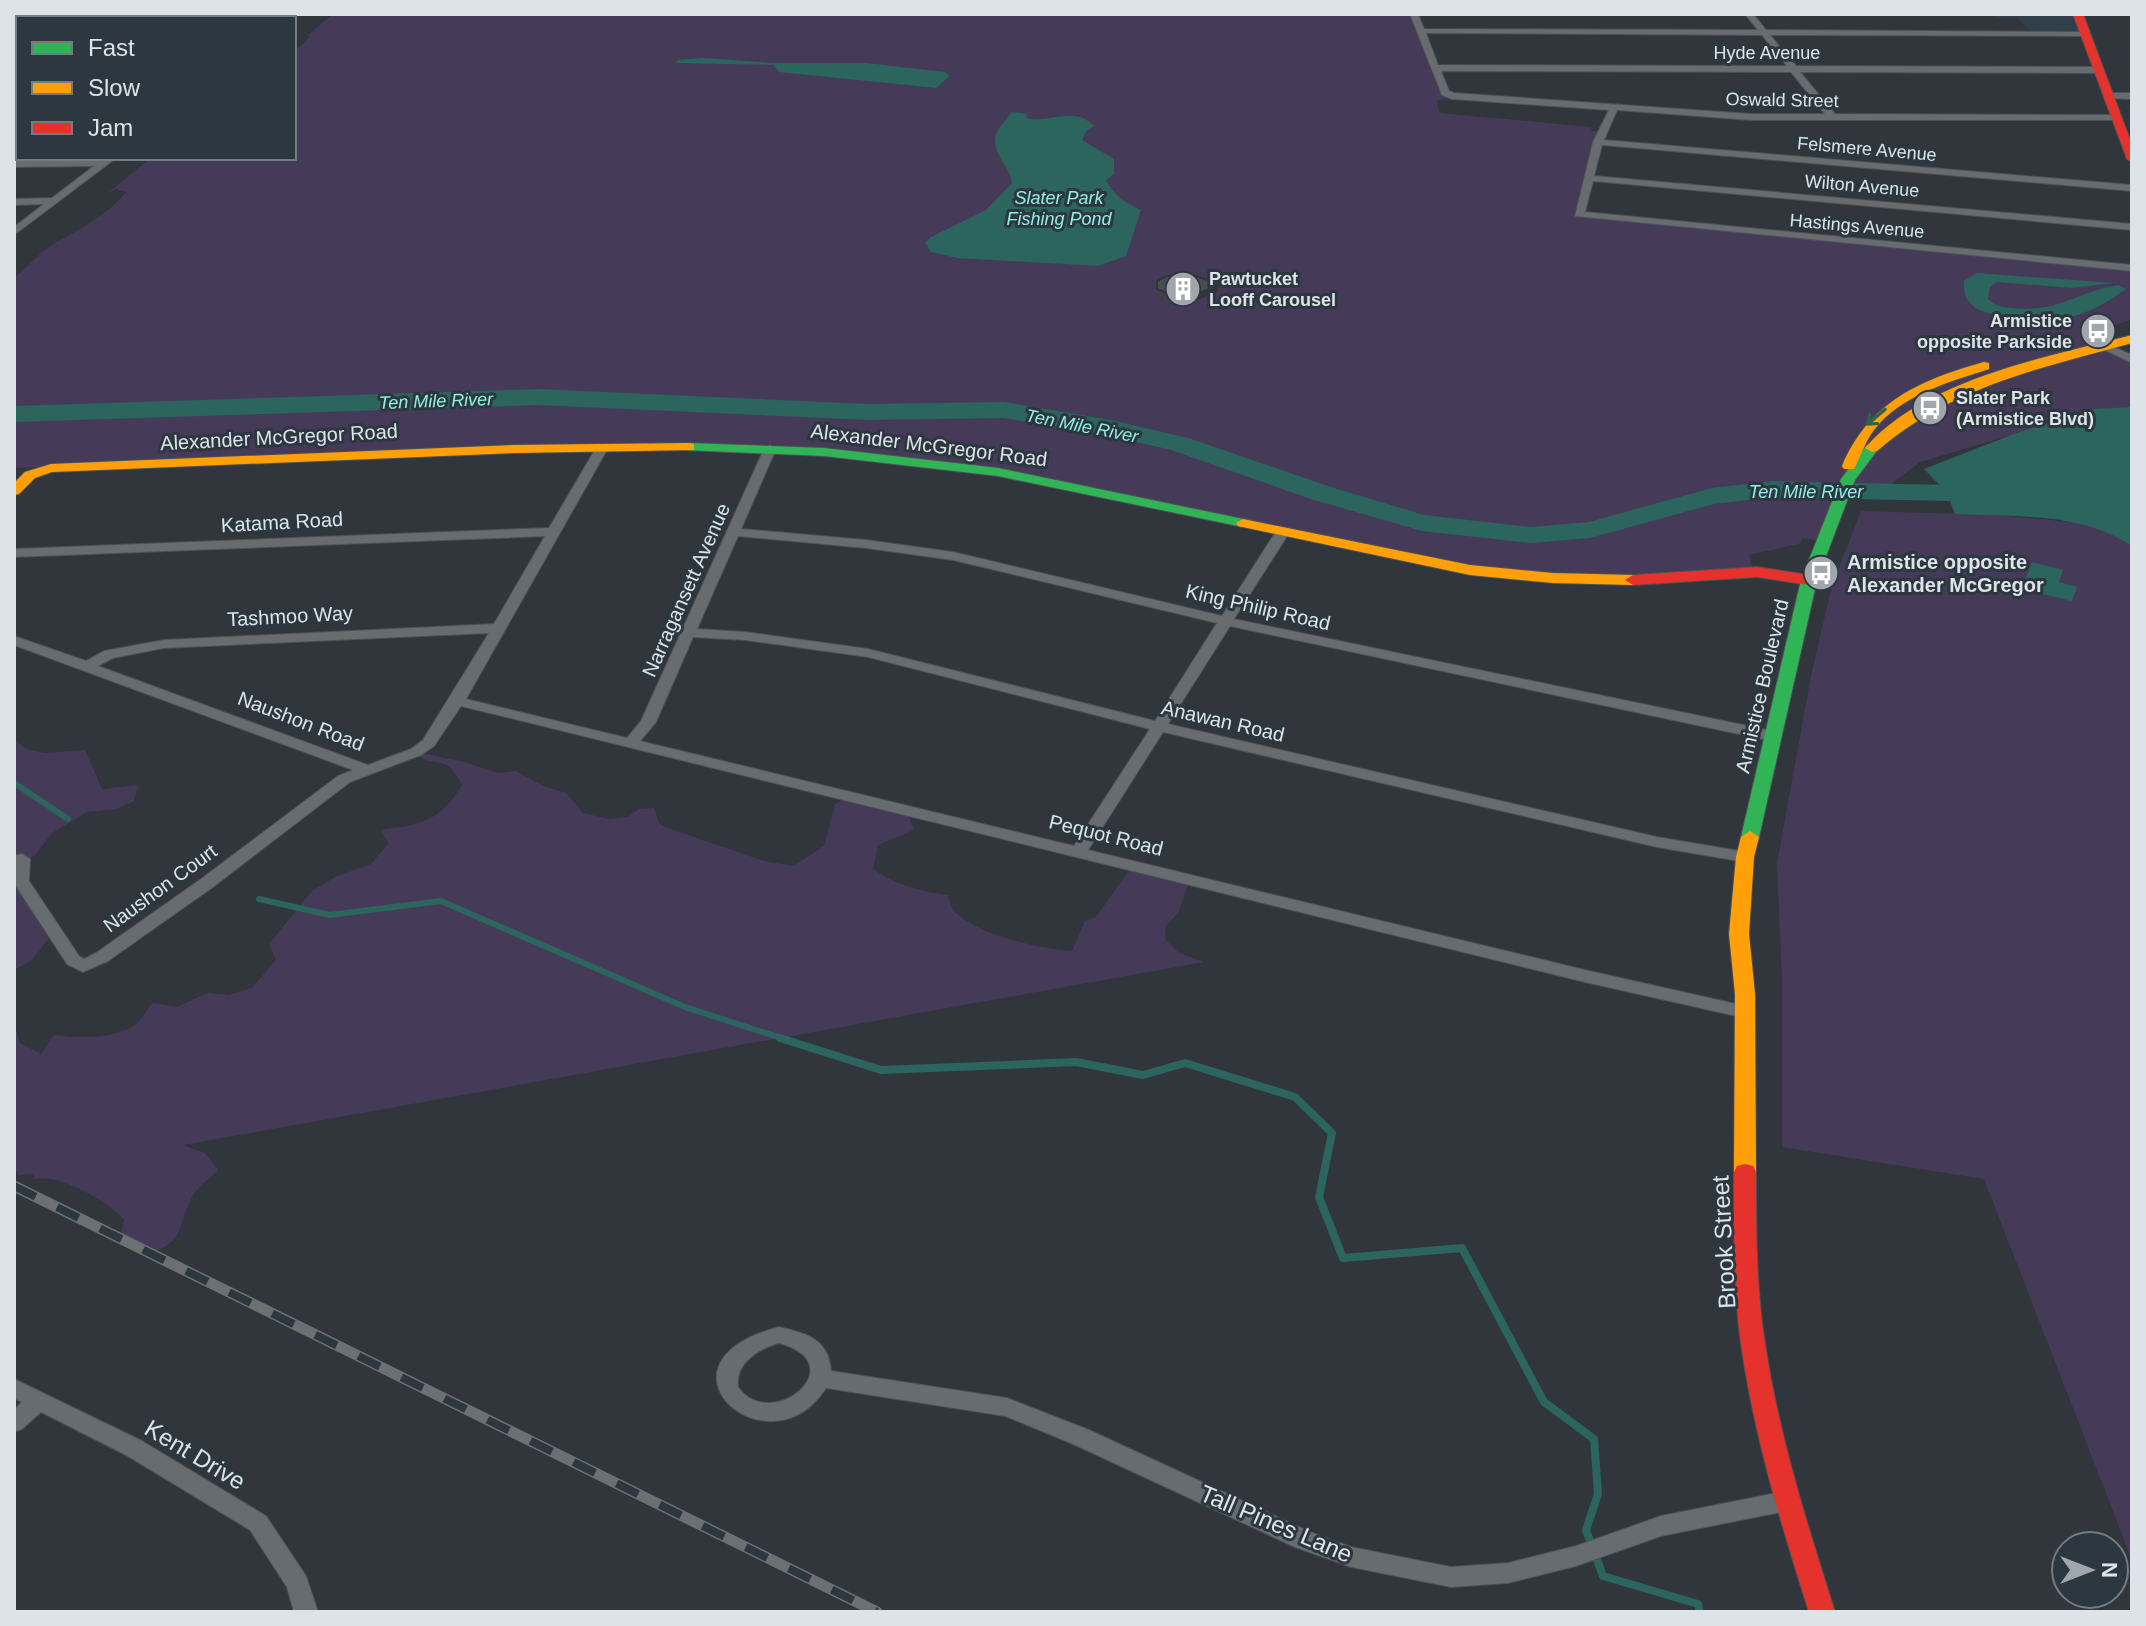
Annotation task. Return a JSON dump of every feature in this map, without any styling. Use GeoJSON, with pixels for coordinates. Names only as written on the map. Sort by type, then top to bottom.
{"type":"FeatureCollection","features":[{"type":"Feature","properties":{"kind":"main road"},"geometry":{"type":"LineString","coordinates":[[2078,14],[2098,70],[2121,96]]}},
{"type":"Feature","properties":{"kind":"main road"},"geometry":{"type":"LineString","coordinates":[[2093,14],[2121,96],[2132,159]]}},
{"type":"Feature","properties":{"kind":"main road","name":"Armistice Boulevard"},"geometry":{"type":"LineString","coordinates":[[1745,860],[1809,580],[1848,479],[1852,450],[1872,418],[1939,381],[2132,325]]}},
{"type":"Feature","properties":{"kind":"main road","name":"Armistice Boulevard"},"geometry":{"type":"LineString","coordinates":[[1848,479],[1874,445],[1918,410],[1940,398],[1996,377],[2132,339]]}},
{"type":"Feature","properties":{"kind":"main road","name":"Alexander McGregor Road"},"geometry":{"type":"LineString","coordinates":[[14,491],[22,479],[33,471],[482,450],[770,449],[869,456],[998,472],[1111,493],[1282,533],[1470,570],[1553,578],[1634,580],[1757,572],[1809,580]]}},
{"type":"Feature","properties":{"kind":"main road","name":"Brook Street"},"geometry":{"type":"LineString","coordinates":[[1745,860],[1739,934],[1745,1012],[1745,1238],[1756,1366],[1786,1501],[1822,1612]]}},
{"type":"Feature","properties":{"kind":"street"},"geometry":{"type":"LineString","coordinates":[[1414,14],[1435,68]]}},
{"type":"Feature","properties":{"kind":"street"},"geometry":{"type":"LineString","coordinates":[[1749,14],[1832,117]]}},
{"type":"Feature","properties":{"kind":"street"},"geometry":{"type":"LineString","coordinates":[[1422,31],[2085,34]]}},
{"type":"Feature","properties":{"kind":"street","name":"Hyde Avenue"},"geometry":{"type":"LineString","coordinates":[[1435,68],[2098,70]]}},
{"type":"Feature","properties":{"kind":"street","name":"Oswald Street"},"geometry":{"type":"LineString","coordinates":[[1435,68],[1447,95],[1614,108],[1751,117],[2124,120]]}},
{"type":"Feature","properties":{"kind":"street"},"geometry":{"type":"LineString","coordinates":[[1589,178],[1598,142],[1614,108]]}},
{"type":"Feature","properties":{"kind":"street","name":"Felsmere Avenue"},"geometry":{"type":"LineString","coordinates":[[1598,142],[2132,188]]}},
{"type":"Feature","properties":{"kind":"street"},"geometry":{"type":"LineString","coordinates":[[14,164],[108,160]]}},
{"type":"Feature","properties":{"kind":"street"},"geometry":{"type":"LineString","coordinates":[[14,232],[108,160]]}},
{"type":"Feature","properties":{"kind":"street","name":"Hastings Avenue"},"geometry":{"type":"LineString","coordinates":[[1589,178],[1579,214],[2132,268]]}},
{"type":"Feature","properties":{"kind":"street","name":"Wilton Avenue"},"geometry":{"type":"LineString","coordinates":[[1589,178],[2132,227]]}},
{"type":"Feature","properties":{"kind":"street"},"geometry":{"type":"LineString","coordinates":[[14,202],[56,201]]}},
{"type":"Feature","properties":{"kind":"street"},"geometry":{"type":"LineString","coordinates":[[2107,347],[2132,360]]}},
{"type":"Feature","properties":{"kind":"street","name":"Naushon Road"},"geometry":{"type":"LineString","coordinates":[[14,640],[365,769],[416,752],[429,743],[457,701],[602,448]]}},
{"type":"Feature","properties":{"kind":"street","name":"Narragansett Avenue"},"geometry":{"type":"LineString","coordinates":[[631,742],[648,722],[770,449]]}},
{"type":"Feature","properties":{"kind":"street","name":"Katama Road"},"geometry":{"type":"LineString","coordinates":[[14,553],[553,532]]}},
{"type":"Feature","properties":{"kind":"street","name":"King Philip Road"},"geometry":{"type":"LineString","coordinates":[[735,532],[866,544],[953,556],[1225,621],[1772,736]]}},
{"type":"Feature","properties":{"kind":"street"},"geometry":{"type":"LineString","coordinates":[[1079,851],[1282,533]]}},
{"type":"Feature","properties":{"kind":"street","name":"Tashmoo Way"},"geometry":{"type":"LineString","coordinates":[[88,666],[109,654],[164,644],[499,628]]}},
{"type":"Feature","properties":{"kind":"street","name":"Anawan Road"},"geometry":{"type":"LineString","coordinates":[[690,633],[745,636],[868,653],[1157,726],[1745,860]]}},
{"type":"Feature","properties":{"kind":"street","name":"Pequot Road"},"geometry":{"type":"LineString","coordinates":[[457,701],[1745,1012]]}},
{"type":"Feature","properties":{"kind":"street","name":"Naushon Court"},"geometry":{"type":"LineString","coordinates":[[22,859],[21,881],[73,960],[83,966],[102,957],[207,883],[344,779],[365,769]]}},
{"type":"Feature","properties":{"kind":"street","name":"Tall Pines Lane"},"geometry":{"type":"LineString","coordinates":[[821,1378],[1007,1407],[1081,1437],[1260,1521],[1351,1557],[1451,1577],[1508,1573],[1576,1556],[1661,1526],[1786,1501]]}},
{"type":"Feature","properties":{"kind":"street","name":"Kent Drive"},"geometry":{"type":"LineString","coordinates":[[14,1388],[134,1448],[258,1523],[298,1583],[306,1612]]}},
{"type":"Feature","properties":{"kind":"street"},"geometry":{"type":"LineString","coordinates":[[14,1423],[39,1401]]}},
{"type":"Feature","properties":{"kind":"shaded area"},"geometry":{"type":"Polygon","coordinates":[[[333,14],[1412,14],[1452,97],[1436,101],[1440,113],[1592,127],[1591,131],[1604,132],[1584,179],[1576,212],[1578,216],[2132,269],[2132,319],[2091,335],[2106,348],[2132,359],[2132,408],[2089,410],[2059,426],[2015,434],[1920,462],[1885,489],[1863,491],[1826,483],[1820,496],[1838,501],[1821,541],[1802,538],[1799,544],[1749,555],[1753,569],[1690,578],[1511,574],[1100,490],[914,461],[647,447],[14,468],[14,278],[47,249],[110,208],[126,192],[116,189],[108,193],[149,160],[296,160],[296,50],[310,37],[308,35],[333,14]]]}},
{"type":"Feature","properties":{"kind":"shaded area"},"geometry":{"type":"Polygon","coordinates":[[[2075,14],[2082,33],[2034,34],[2016,18],[1998,18],[1994,15],[2075,14]]]}},
{"type":"Feature","properties":{"kind":"shaded area"},"geometry":{"type":"Polygon","coordinates":[[[1861,511],[1997,515],[2082,523],[2111,532],[2132,546],[2132,1560],[2130,1530],[2120,1530],[1984,1179],[1782,1147],[1782,982],[1777,863],[1811,676],[1832,585],[1861,511]]]}},
{"type":"Feature","properties":{"kind":"shaded area"},"geometry":{"type":"Polygon","coordinates":[[[14,739],[26,749],[44,753],[85,750],[102,789],[138,785],[134,801],[117,809],[87,812],[52,833],[34,856],[14,868],[14,739]]]}},
{"type":"Feature","properties":{"kind":"shaded area"},"geometry":{"type":"Polygon","coordinates":[[[413,751],[498,773],[516,771],[543,786],[566,793],[583,813],[609,819],[628,817],[639,809],[654,808],[659,823],[665,827],[764,861],[794,866],[824,846],[835,804],[849,796],[907,810],[914,830],[878,845],[873,869],[908,886],[948,895],[955,912],[978,927],[1044,948],[1072,951],[1085,921],[1096,917],[1131,868],[1189,882],[1178,913],[1166,926],[1165,939],[1179,953],[1204,962],[183,1145],[205,1153],[218,1170],[194,1193],[175,1238],[161,1249],[149,1253],[121,1235],[124,1219],[106,1204],[69,1184],[33,1179],[35,1174],[18,1175],[14,1166],[14,1023],[20,1043],[41,1054],[54,1035],[96,1037],[127,1029],[138,1022],[152,1003],[177,1007],[207,993],[228,995],[252,988],[276,960],[269,944],[312,891],[335,877],[371,864],[389,843],[380,830],[428,819],[446,807],[454,797],[462,785],[456,774],[445,764],[428,761],[413,751]]]}},
{"type":"Feature","properties":{"kind":"shaded area"},"geometry":{"type":"Polygon","coordinates":[[[14,884],[49,938],[32,960],[14,970],[14,884]]]}},
{"type":"Feature","properties":{"kind":"water"},"geometry":{"type":"Polygon","coordinates":[[[703,58],[773,63],[867,63],[945,72],[950,76],[936,88],[779,72],[774,65],[675,63],[678,60],[703,58]]]}},
{"type":"Feature","properties":{"kind":"water","name":"Slater Park Fishing Pond"},"geometry":{"type":"Polygon","coordinates":[[[1011,112],[1028,114],[1026,118],[1035,119],[1078,117],[1094,126],[1086,131],[1082,140],[1114,159],[1114,174],[1106,180],[1120,198],[1141,210],[1126,256],[1098,266],[957,258],[931,252],[925,243],[931,237],[986,210],[1012,183],[995,141],[997,131],[1011,112]]]}},
{"type":"Feature","properties":{"kind":"water"},"geometry":{"type":"Polygon","coordinates":[[[1977,273],[2114,283],[2072,288],[1997,282],[1990,287],[1988,299],[1999,306],[2011,308],[2042,308],[2118,285],[2126,289],[2112,299],[2072,317],[2015,319],[1988,313],[1969,301],[1964,281],[1977,273]]]}},
{"type":"Feature","properties":{"kind":"water"},"geometry":{"type":"Polygon","coordinates":[[[2132,407],[2132,546],[2091,527],[2047,518],[1955,514],[1947,493],[1924,469],[2011,435],[2092,409],[2132,407]]]}},
{"type":"Feature","properties":{"kind":"water"},"geometry":{"type":"Polygon","coordinates":[[[2032,562],[2063,570],[2059,582],[2077,587],[2072,601],[2022,589],[2032,562]]]}},
{"type":"Feature","properties":{"kind":"building"},"geometry":{"type":"Polygon","coordinates":[[[1193,275],[1219,284],[1198,294],[1170,294],[1157,289],[1157,281],[1167,276],[1193,275]]]}},
{"type":"Feature","properties":{"kind":"waterway","name":"Ten Mile River"},"geometry":{"type":"LineString","coordinates":[[14,414],[538,397],[868,412],[1004,410],[1111,428],[1179,444],[1321,493],[1422,523],[1531,535],[1590,530],[1712,496],[1772,489],[1992,494]]}},
{"type":"Feature","properties":{"kind":"waterway"},"geometry":{"type":"LineString","coordinates":[[14,783],[68,819]]}},
{"type":"Feature","properties":{"kind":"waterway"},"geometry":{"type":"LineString","coordinates":[[259,899],[330,915],[441,901],[685,1007],[787,1040]]}},
{"type":"Feature","properties":{"kind":"waterway"},"geometry":{"type":"LineString","coordinates":[[780,1038],[881,1070],[1076,1062],[1143,1075],[1185,1063],[1295,1097],[1332,1133],[1319,1197],[1343,1258],[1462,1248],[1544,1402],[1594,1439],[1598,1494],[1586,1530],[1603,1576],[1698,1604],[1700,1612]]}},
{"type":"Feature","properties":{"kind":"railway"},"geometry":{"type":"LineString","coordinates":[[14,1186],[877,1612]]}},
{"type":"Feature","properties":{"kind":"traffic: fast"},"geometry":{"type":"LineString","coordinates":[[689,447],[824,452],[998,472],[1243,523]]}},
{"type":"Feature","properties":{"kind":"traffic: fast"},"geometry":{"type":"LineString","coordinates":[[1750,837],[1809,580],[1848,479],[1872,448]]}},
{"type":"Feature","properties":{"kind":"traffic: slow"},"geometry":{"type":"LineString","coordinates":[[1872,448],[1899,425],[1960,390],[2028,367],[2132,339]]}},
{"type":"Feature","properties":{"kind":"traffic: slow"},"geometry":{"type":"LineString","coordinates":[[1849,466],[1858,444],[1885,411],[1921,389],[1984,366]]}},
{"type":"Feature","properties":{"kind":"traffic: slow"},"geometry":{"type":"LineString","coordinates":[[14,491],[30,475],[51,468],[514,449],[689,447]]}},
{"type":"Feature","properties":{"kind":"traffic: slow"},"geometry":{"type":"LineString","coordinates":[[1243,523],[1470,570],[1553,578],[1633,580]]}},
{"type":"Feature","properties":{"kind":"traffic: slow"},"geometry":{"type":"LineString","coordinates":[[1745,1172],[1745,994],[1739,934],[1745,857],[1750,837]]}},
{"type":"Feature","properties":{"kind":"traffic: jam"},"geometry":{"type":"LineString","coordinates":[[2078,14],[2132,159]]}},
{"type":"Feature","properties":{"kind":"traffic: jam"},"geometry":{"type":"LineString","coordinates":[[1633,580],[1757,572],[1809,580]]}},
{"type":"Feature","properties":{"kind":"traffic: jam"},"geometry":{"type":"LineString","coordinates":[[1745,1172],[1748,1295],[1757,1368],[1785,1492],[1822,1612]]}},
{"type":"Feature","properties":{"kind":"place","name":"Pawtucket Looff Carousel"},"geometry":{"type":"Point","coordinates":[1183,289]}},
{"type":"Feature","properties":{"kind":"place","name":"Armistice opposite Parkside"},"geometry":{"type":"Point","coordinates":[2098,331]}},
{"type":"Feature","properties":{"kind":"place","name":"Slater Park (Armistice Blvd)"},"geometry":{"type":"Point","coordinates":[1930,408]}},
{"type":"Feature","properties":{"kind":"place","name":"Armistice opposite Alexander McGregor"},"geometry":{"type":"Point","coordinates":[1821,573]}}]}
